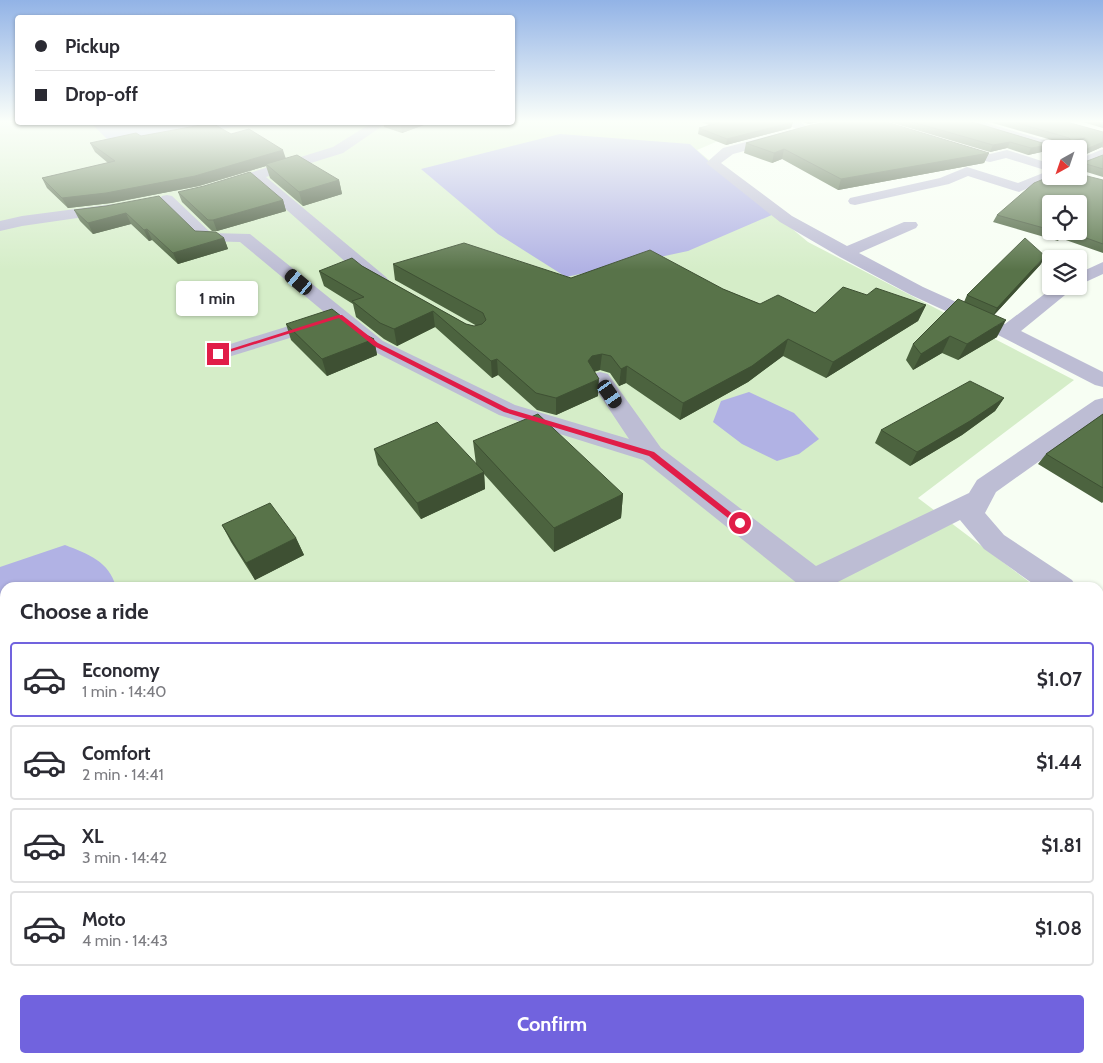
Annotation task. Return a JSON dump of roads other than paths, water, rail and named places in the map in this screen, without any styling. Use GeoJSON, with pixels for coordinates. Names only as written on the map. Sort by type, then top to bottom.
{"type":"FeatureCollection","features":[{"type":"Feature","properties":{"kind":"street"},"geometry":{"type":"LineString","coordinates":[[202,192],[273,171]]}},
{"type":"Feature","properties":{"kind":"street"},"geometry":{"type":"LineString","coordinates":[[725,171],[786,219],[846,253],[917,292],[1007,332],[1103,380]]}},
{"type":"Feature","properties":{"kind":"street"},"geometry":{"type":"LineString","coordinates":[[855,201],[944,181],[965,171]]}},
{"type":"Feature","properties":{"kind":"street"},"geometry":{"type":"LineString","coordinates":[[968,171],[1020,188],[1042,179]]}},
{"type":"Feature","properties":{"kind":"street"},"geometry":{"type":"LineString","coordinates":[[256,176],[372,276],[398,291]]}},
{"type":"Feature","properties":{"kind":"street"},"geometry":{"type":"LineString","coordinates":[[185,195],[162,200],[207,238],[244,237],[376,345],[507,410],[652,454]]}},
{"type":"Feature","properties":{"kind":"street"},"geometry":{"type":"LineString","coordinates":[[0,226],[22,221],[130,206]]}},
{"type":"Feature","properties":{"kind":"street"},"geometry":{"type":"LineString","coordinates":[[846,253],[910,225]]}},
{"type":"Feature","properties":{"kind":"street"},"geometry":{"type":"LineString","coordinates":[[1087,276],[1103,267]]}},
{"type":"Feature","properties":{"kind":"street"},"geometry":{"type":"LineString","coordinates":[[1007,332],[1055,295]]}},
{"type":"Feature","properties":{"kind":"street"},"geometry":{"type":"LineString","coordinates":[[218,354],[340,316]]}},
{"type":"Feature","properties":{"kind":"street"},"geometry":{"type":"LineString","coordinates":[[600,379],[652,454],[814,580],[978,500]]}},
{"type":"Feature","properties":{"kind":"street"},"geometry":{"type":"LineString","coordinates":[[1053,582],[994,542],[971,516],[986,486],[1103,405]]}},
{"type":"Feature","properties":{"kind":"water"},"geometry":{"type":"Polygon","coordinates":[[[423,171],[719,171],[774,214],[688,251],[566,277],[498,234],[423,171]]]}},
{"type":"Feature","properties":{"kind":"water"},"geometry":{"type":"Polygon","coordinates":[[[749,392],[794,413],[819,439],[799,454],[777,461],[742,444],[713,422],[721,401],[749,392]]]}},
{"type":"Feature","properties":{"kind":"water"},"geometry":{"type":"Polygon","coordinates":[[[65,545],[89,555],[103,565],[114,582],[0,582],[0,567],[65,545]]]}}]}
